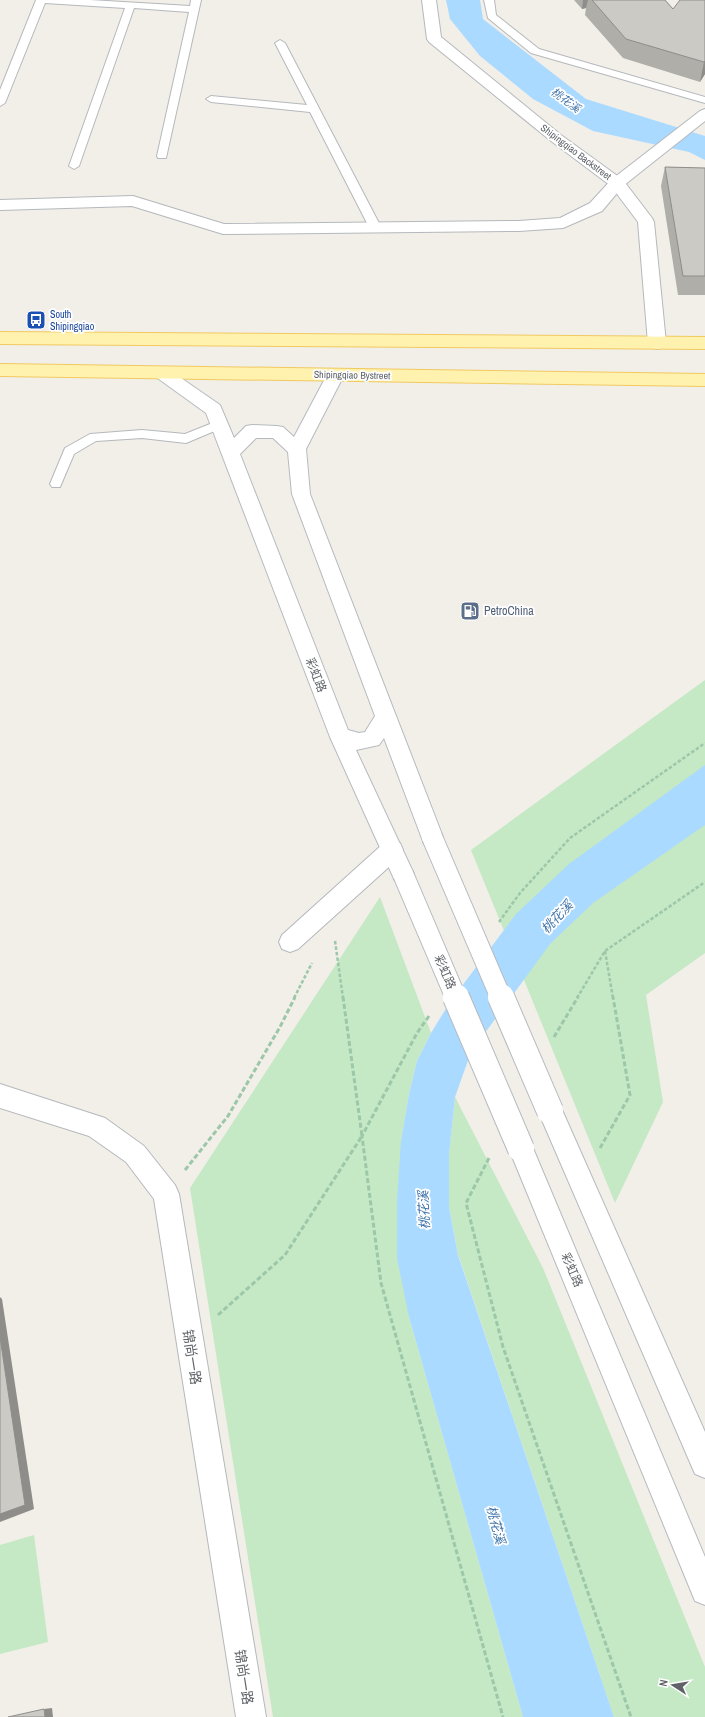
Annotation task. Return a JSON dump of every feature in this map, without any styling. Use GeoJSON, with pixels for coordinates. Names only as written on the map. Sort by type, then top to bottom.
{"type":"FeatureCollection","features":[{"type":"Feature","properties":{"kind":"main road","name":"Shipingqiao Backstreet"},"geometry":{"type":"LineString","coordinates":[[429,0],[434,39],[556,138],[621,180],[646,222],[657,343]]}},
{"type":"Feature","properties":{"kind":"main road"},"geometry":{"type":"LineString","coordinates":[[0,205],[133,201],[223,229],[519,226],[563,223],[596,207],[621,180],[704,115]]}},
{"type":"Feature","properties":{"kind":"main road"},"geometry":{"type":"LineString","coordinates":[[0,338],[705,343]]}},
{"type":"Feature","properties":{"kind":"main road","name":"Shipingqiao Bystreet"},"geometry":{"type":"LineString","coordinates":[[0,370],[705,380]]}},
{"type":"Feature","properties":{"kind":"main road","name":"彩虹路"},"geometry":{"type":"LineString","coordinates":[[162,373],[214,409],[340,737],[403,874],[522,1149],[705,1591]]}},
{"type":"Feature","properties":{"kind":"main road"},"geometry":{"type":"LineString","coordinates":[[335,375],[297,450],[301,494],[432,837],[705,1464]]}},
{"type":"Feature","properties":{"kind":"main road"},"geometry":{"type":"LineString","coordinates":[[230,452],[252,431],[277,432],[297,450]]}},
{"type":"Feature","properties":{"kind":"main road"},"geometry":{"type":"LineString","coordinates":[[340,737],[359,742],[372,739],[386,716]]}},
{"type":"Feature","properties":{"kind":"main road"},"geometry":{"type":"LineString","coordinates":[[290,942],[392,850]]}},
{"type":"Feature","properties":{"kind":"main road","name":"锦尚一路"},"geometry":{"type":"LineString","coordinates":[[0,1096],[96,1126],[135,1154],[166,1194],[251,1717]]}},
{"type":"Feature","properties":{"kind":"lane"},"geometry":{"type":"LineString","coordinates":[[0,102],[41,0],[95,2],[130,6],[195,5],[162,156]]}},
{"type":"Feature","properties":{"kind":"lane"},"geometry":{"type":"LineString","coordinates":[[489,0],[491,16],[535,51],[705,100]]}},
{"type":"Feature","properties":{"kind":"lane"},"geometry":{"type":"LineString","coordinates":[[74,166],[130,6]]}},
{"type":"Feature","properties":{"kind":"lane"},"geometry":{"type":"LineString","coordinates":[[280,43],[375,227]]}},
{"type":"Feature","properties":{"kind":"lane"},"geometry":{"type":"LineString","coordinates":[[211,99],[314,109]]}},
{"type":"Feature","properties":{"kind":"lane"},"geometry":{"type":"LineString","coordinates":[[56,484],[69,452],[94,437],[142,434],[186,439],[220,424]]}},
{"type":"Feature","properties":{"kind":"path"},"geometry":{"type":"LineString","coordinates":[[496,925],[520,893],[570,838],[705,743]]}},
{"type":"Feature","properties":{"kind":"path"},"geometry":{"type":"LineString","coordinates":[[330,906],[381,1283],[503,1717]]}},
{"type":"Feature","properties":{"kind":"path"},"geometry":{"type":"LineString","coordinates":[[581,1181],[630,1095],[605,952]]}},
{"type":"Feature","properties":{"kind":"path"},"geometry":{"type":"LineString","coordinates":[[166,1194],[228,1116],[280,1027],[314,959]]}},
{"type":"Feature","properties":{"kind":"path"},"geometry":{"type":"LineString","coordinates":[[189,1342],[285,1255],[362,1136],[417,1033],[431,1014]]}},
{"type":"Feature","properties":{"kind":"green space"},"geometry":{"type":"Polygon","coordinates":[[[705,680],[705,953],[646,995],[663,1102],[615,1203],[471,850],[705,680]]]}},
{"type":"Feature","properties":{"kind":"green space"},"geometry":{"type":"Polygon","coordinates":[[[380,897],[431,1033],[417,1061],[409,1094],[401,1141],[409,1317],[523,1717],[273,1717],[190,1188],[380,897]]]}},
{"type":"Feature","properties":{"kind":"green space"},"geometry":{"type":"Polygon","coordinates":[[[455,1097],[543,1268],[705,1667],[705,1717],[614,1717],[458,1254],[449,1207],[449,1154],[455,1097]]]}},
{"type":"Feature","properties":{"kind":"green space"},"geometry":{"type":"Polygon","coordinates":[[[34,1535],[48,1642],[0,1654],[0,1545],[34,1535]]]}},
{"type":"Feature","properties":{"kind":"water","name":"桃花溪"},"geometry":{"type":"Polygon","coordinates":[[[446,0],[480,0],[483,19],[586,99],[705,136],[705,160],[689,152],[593,131],[533,99],[480,56],[450,19],[446,0]]]}},
{"type":"Feature","properties":{"kind":"water","name":"桃花溪"},"geometry":{"type":"Polygon","coordinates":[[[705,765],[705,825],[593,903],[550,944],[471,1052],[455,1097],[449,1154],[449,1207],[458,1255],[614,1717],[523,1717],[409,1317],[397,1258],[397,1202],[401,1141],[409,1094],[417,1061],[431,1033],[450,1002],[516,914],[569,864],[705,765]]]}},
{"type":"Feature","properties":{"kind":"building"},"geometry":{"type":"Polygon","coordinates":[[[592,0],[665,0],[673,9],[680,0],[705,0],[705,61],[704,62],[626,39],[592,0]]]}},
{"type":"Feature","properties":{"kind":"building"},"geometry":{"type":"Polygon","coordinates":[[[665,167],[705,168],[705,276],[683,276],[665,167]]]}},
{"type":"Feature","properties":{"kind":"building"},"geometry":{"type":"Polygon","coordinates":[[[0,1337],[25,1505],[0,1514],[0,1337]]]}},
{"type":"Feature","properties":{"kind":"building"},"geometry":{"type":"Polygon","coordinates":[[[44,1709],[45,1717],[8,1717],[44,1709]]]}},
{"type":"Feature","properties":{"kind":"place","name":"South Shipingqiao"},"geometry":{"type":"Point","coordinates":[36,320]}},
{"type":"Feature","properties":{"kind":"place","name":"PetroChina"},"geometry":{"type":"Point","coordinates":[470,611]}}]}
